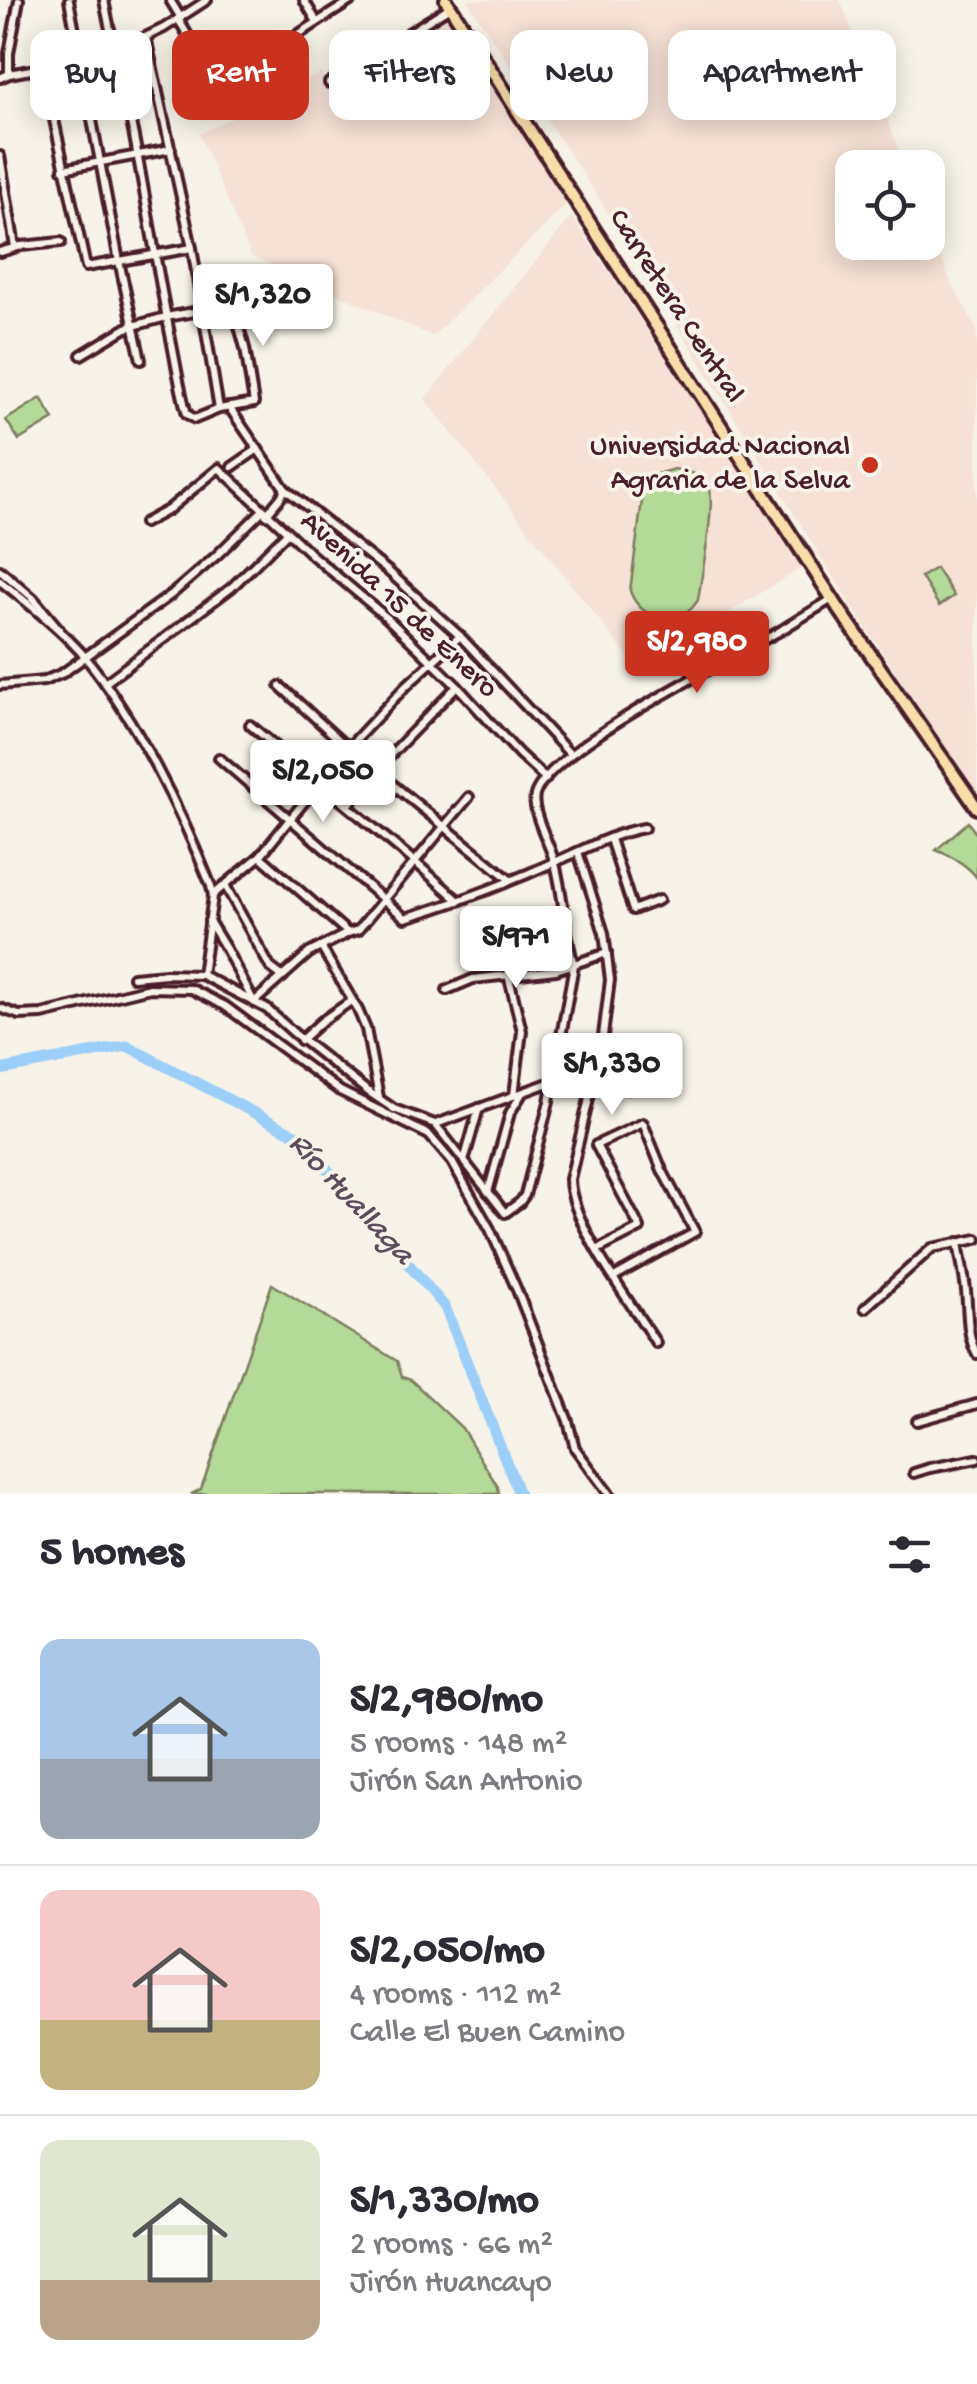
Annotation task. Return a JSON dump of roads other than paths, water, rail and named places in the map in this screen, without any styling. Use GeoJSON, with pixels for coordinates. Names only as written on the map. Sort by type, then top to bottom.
{"type":"FeatureCollection","features":[{"type":"Feature","properties":{"kind":"highway","name":"Carretera Central"},"geometry":{"type":"LineString","coordinates":[[448,4],[834,598],[977,808]]}},
{"type":"Feature","properties":{"kind":"street"},"geometry":{"type":"LineString","coordinates":[[9,74],[19,0]]}},
{"type":"Feature","properties":{"kind":"street"},"geometry":{"type":"LineString","coordinates":[[69,0],[74,30]]}},
{"type":"Feature","properties":{"kind":"street"},"geometry":{"type":"LineString","coordinates":[[104,0],[110,30]]}},
{"type":"Feature","properties":{"kind":"street"},"geometry":{"type":"LineString","coordinates":[[170,0],[221,84],[352,0]]}},
{"type":"Feature","properties":{"kind":"street"},"geometry":{"type":"LineString","coordinates":[[152,34],[208,0]]}},
{"type":"Feature","properties":{"kind":"street"},"geometry":{"type":"LineString","coordinates":[[304,0],[318,22]]}},
{"type":"Feature","properties":{"kind":"street"},"geometry":{"type":"LineString","coordinates":[[409,30],[448,4]]}},
{"type":"Feature","properties":{"kind":"street"},"geometry":{"type":"LineString","coordinates":[[152,63],[192,248],[220,408]]}},
{"type":"Feature","properties":{"kind":"street"},"geometry":{"type":"LineString","coordinates":[[0,78],[30,70]]}},
{"type":"Feature","properties":{"kind":"street"},"geometry":{"type":"LineString","coordinates":[[54,120],[86,268],[192,248]]}},
{"type":"Feature","properties":{"kind":"street"},"geometry":{"type":"LineString","coordinates":[[91,120],[141,360]]}},
{"type":"Feature","properties":{"kind":"street"},"geometry":{"type":"LineString","coordinates":[[81,356],[132,326],[166,317],[233,304],[254,403],[220,408],[195,418],[187,414],[182,398],[166,317],[154,256],[130,120]]}},
{"type":"Feature","properties":{"kind":"street"},"geometry":{"type":"LineString","coordinates":[[64,169],[172,148]]}},
{"type":"Feature","properties":{"kind":"street"},"geometry":{"type":"LineString","coordinates":[[0,160],[14,247]]}},
{"type":"Feature","properties":{"kind":"street"},"geometry":{"type":"LineString","coordinates":[[1,229],[12,228]]}},
{"type":"Feature","properties":{"kind":"street"},"geometry":{"type":"LineString","coordinates":[[0,252],[60,242]]}},
{"type":"Feature","properties":{"kind":"street"},"geometry":{"type":"LineString","coordinates":[[230,407],[285,489],[460,636],[571,754]]}},
{"type":"Feature","properties":{"kind":"street"},"geometry":{"type":"LineString","coordinates":[[232,467],[258,449]]}},
{"type":"Feature","properties":{"kind":"street","name":"Avenida 15 de Enero"},"geometry":{"type":"LineString","coordinates":[[144,523],[168,510],[218,468],[287,534],[386,617],[546,779]]}},
{"type":"Feature","properties":{"kind":"street"},"geometry":{"type":"LineString","coordinates":[[0,685],[53,679],[85,658],[172,594],[264,513],[285,489]]}},
{"type":"Feature","properties":{"kind":"street"},"geometry":{"type":"LineString","coordinates":[[105,683],[231,588],[287,534]]}},
{"type":"Feature","properties":{"kind":"street"},"geometry":{"type":"LineString","coordinates":[[0,570],[47,612],[67,639]]}},
{"type":"Feature","properties":{"kind":"street"},"geometry":{"type":"LineString","coordinates":[[0,581],[85,658],[105,683],[162,781],[212,896],[200,974]]}},
{"type":"Feature","properties":{"kind":"street"},"geometry":{"type":"LineString","coordinates":[[133,977],[200,974],[267,1009],[366,1090],[394,1108],[435,1124],[505,1213],[525,1195],[549,1102],[574,964],[555,862],[534,805],[536,790],[571,754],[669,690],[834,598]]}},
{"type":"Feature","properties":{"kind":"street"},"geometry":{"type":"LineString","coordinates":[[212,896],[260,856],[348,748],[460,636]]}},
{"type":"Feature","properties":{"kind":"street"},"geometry":{"type":"LineString","coordinates":[[280,686],[348,748],[510,880]]}},
{"type":"Feature","properties":{"kind":"street"},"geometry":{"type":"LineString","coordinates":[[348,806],[376,770],[456,686]]}},
{"type":"Feature","properties":{"kind":"street"},"geometry":{"type":"LineString","coordinates":[[250,725],[460,902]]}},
{"type":"Feature","properties":{"kind":"street"},"geometry":{"type":"LineString","coordinates":[[218,758],[406,918],[460,902],[644,828]]}},
{"type":"Feature","properties":{"kind":"street"},"geometry":{"type":"LineString","coordinates":[[254,1002],[309,953],[358,930],[469,797]]}},
{"type":"Feature","properties":{"kind":"street"},"geometry":{"type":"LineString","coordinates":[[610,839],[632,910],[659,900]]}},
{"type":"Feature","properties":{"kind":"street"},"geometry":{"type":"LineString","coordinates":[[578,852],[604,933],[610,991],[570,1190],[591,1242],[656,1343]]}},
{"type":"Feature","properties":{"kind":"street"},"geometry":{"type":"LineString","coordinates":[[260,856],[348,933]]}},
{"type":"Feature","properties":{"kind":"street"},"geometry":{"type":"LineString","coordinates":[[225,886],[270,967],[283,977]]}},
{"type":"Feature","properties":{"kind":"street"},"geometry":{"type":"LineString","coordinates":[[208,920],[254,1002]]}},
{"type":"Feature","properties":{"kind":"street"},"geometry":{"type":"LineString","coordinates":[[321,947],[366,1030],[380,1097]]}},
{"type":"Feature","properties":{"kind":"street"},"geometry":{"type":"LineString","coordinates":[[446,990],[473,978],[556,970],[607,953]]}},
{"type":"Feature","properties":{"kind":"street"},"geometry":{"type":"LineString","coordinates":[[174,988],[200,974]]}},
{"type":"Feature","properties":{"kind":"street"},"geometry":{"type":"LineString","coordinates":[[488,1193],[519,1094],[522,1031],[508,974]]}},
{"type":"Feature","properties":{"kind":"street"},"geometry":{"type":"LineString","coordinates":[[0,1008],[19,1016],[42,1014],[150,988],[191,988],[225,1006],[340,1091],[428,1135],[452,1162],[490,1228],[568,1421],[575,1448],[609,1494]]}},
{"type":"Feature","properties":{"kind":"street"},"geometry":{"type":"LineString","coordinates":[[301,1040],[351,1001]]}},
{"type":"Feature","properties":{"kind":"street"},"geometry":{"type":"LineString","coordinates":[[435,1124],[553,1078],[626,1089]]}},
{"type":"Feature","properties":{"kind":"street"},"geometry":{"type":"LineString","coordinates":[[464,1162],[479,1108]]}},
{"type":"Feature","properties":{"kind":"street"},"geometry":{"type":"LineString","coordinates":[[597,1250],[640,1228],[596,1145],[642,1124],[695,1232],[614,1276]]}},
{"type":"Feature","properties":{"kind":"street"},"geometry":{"type":"LineString","coordinates":[[864,1308],[932,1248],[977,1239]]}},
{"type":"Feature","properties":{"kind":"street"},"geometry":{"type":"LineString","coordinates":[[958,1242],[969,1328],[977,1354]]}},
{"type":"Feature","properties":{"kind":"street"},"geometry":{"type":"LineString","coordinates":[[917,1421],[977,1404]]}},
{"type":"Feature","properties":{"kind":"street"},"geometry":{"type":"LineString","coordinates":[[914,1473],[977,1458]]}},
{"type":"Feature","properties":{"kind":"waterway","name":"Río Huallaga"},"geometry":{"type":"LineString","coordinates":[[0,1070],[127,1046],[300,1137],[445,1307],[519,1494]]}},
{"type":"Feature","properties":{"kind":"place","name":"Universidad Nacional Agraria de la Selva"},"geometry":{"type":"Point","coordinates":[870,465]}}]}
